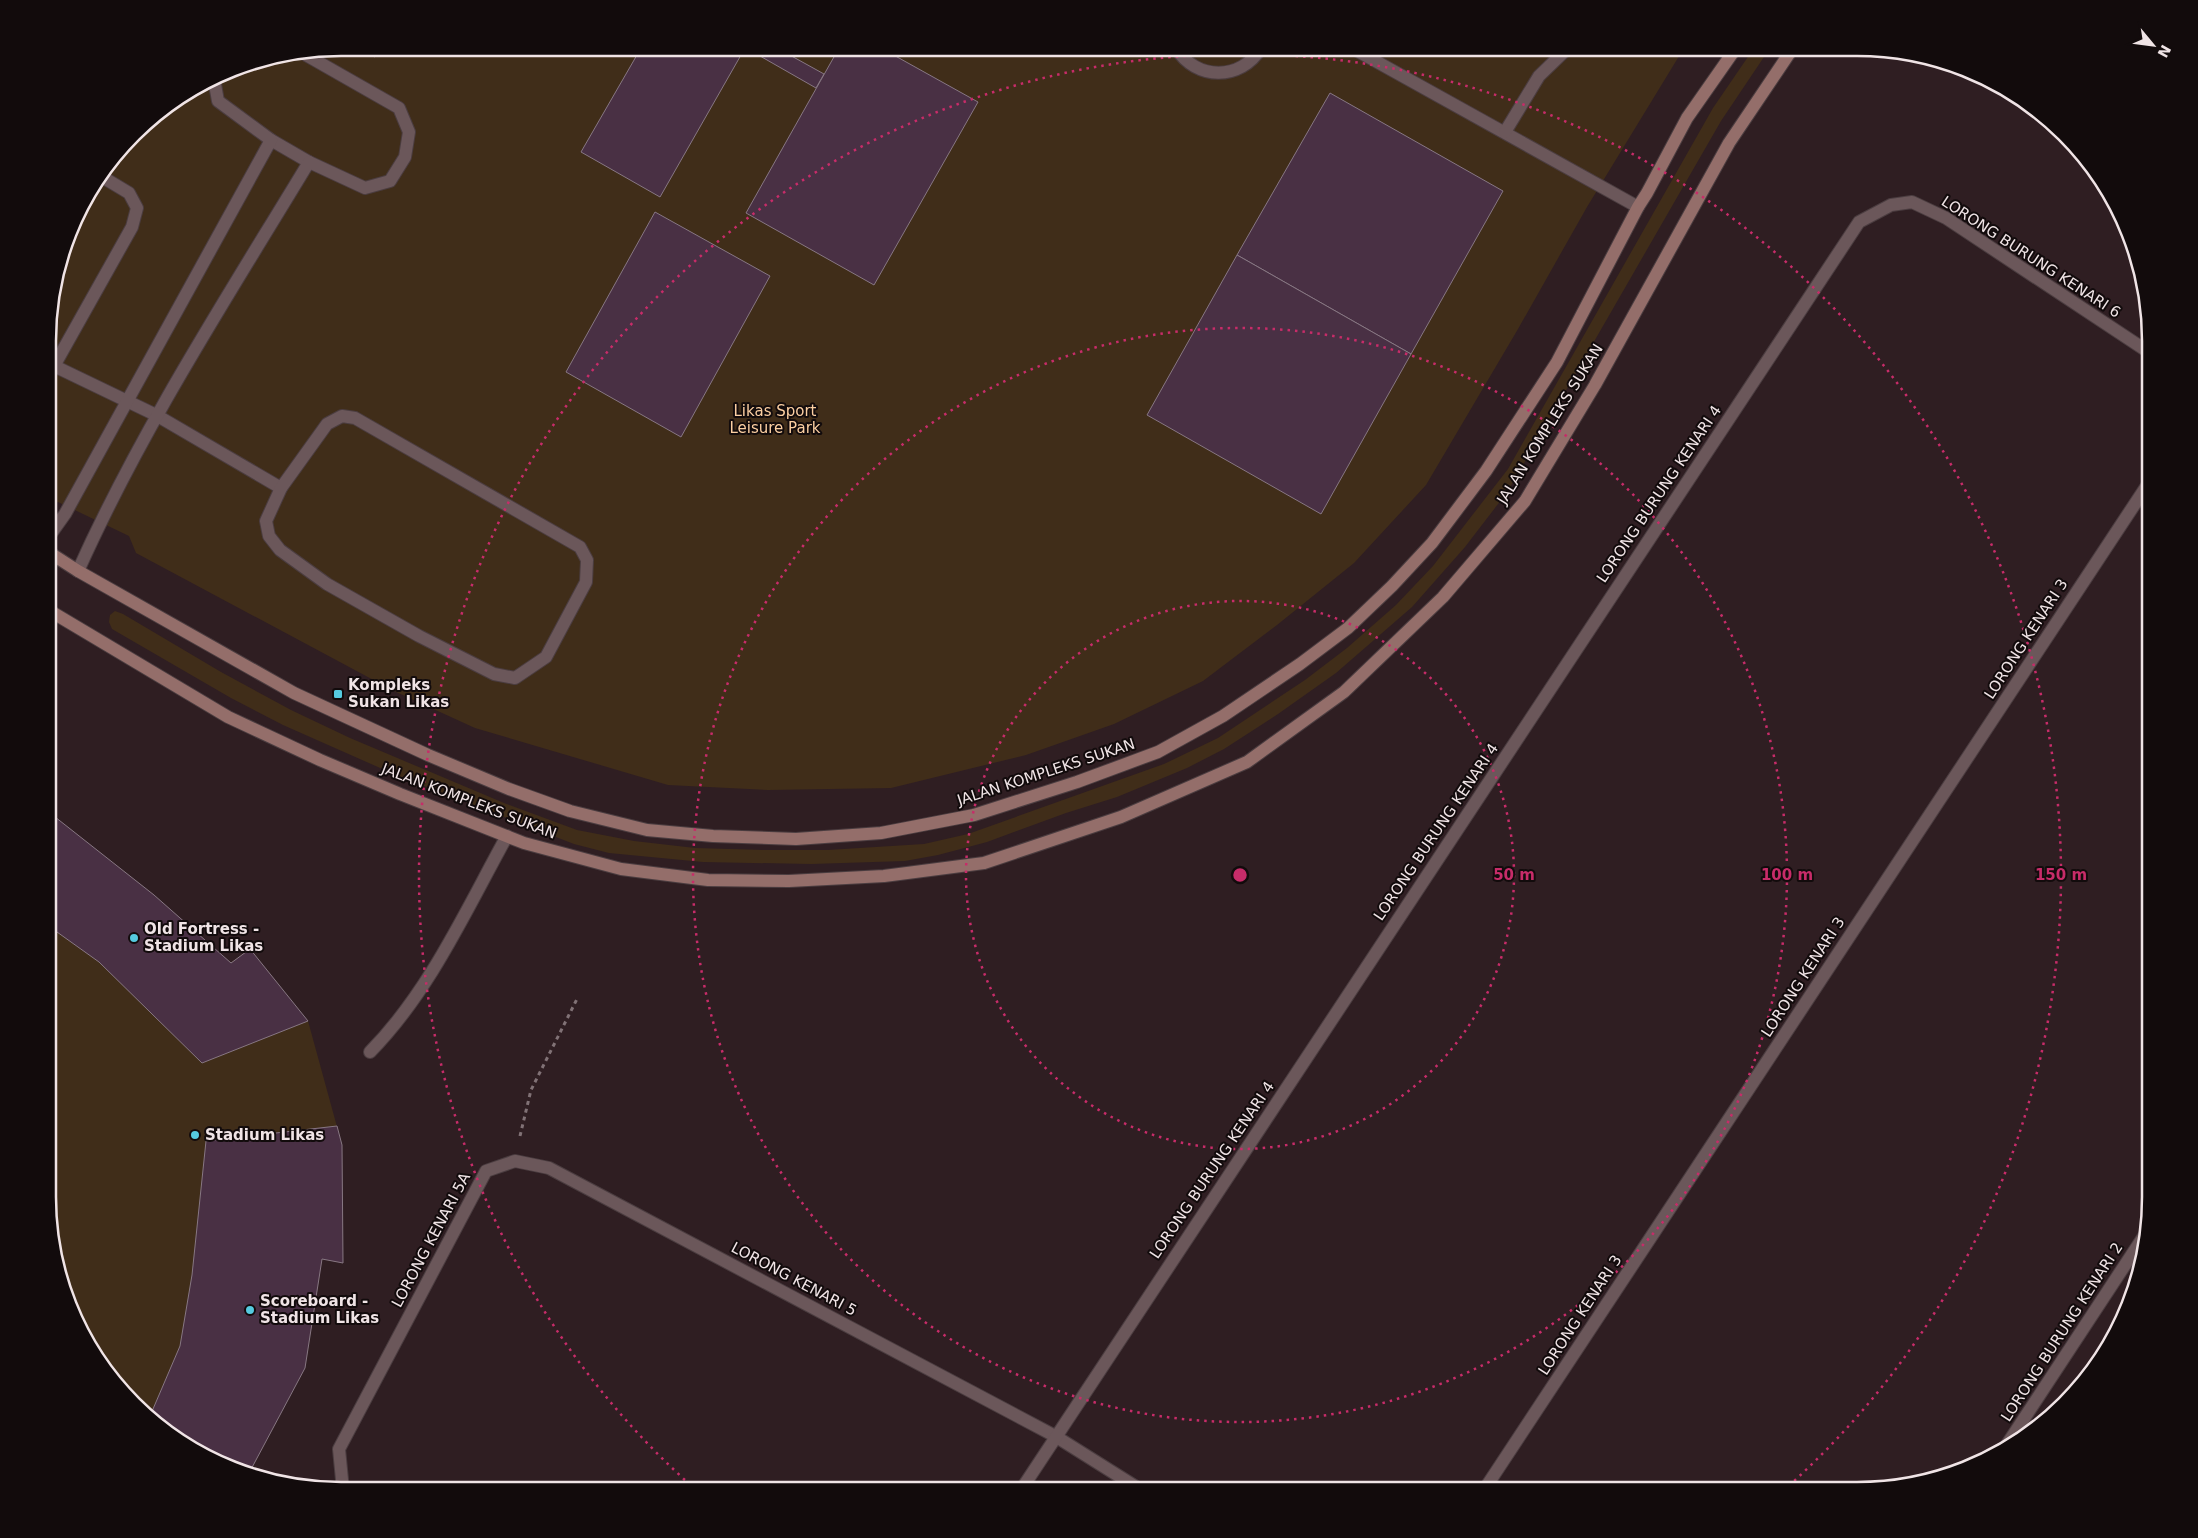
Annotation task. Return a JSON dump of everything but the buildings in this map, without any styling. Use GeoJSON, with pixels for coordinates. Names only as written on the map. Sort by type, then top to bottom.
{"type":"FeatureCollection","features":[{"type":"Feature","properties":{"kind":"main road","name":"JALAN KOMPLEKS SUKAN"},"geometry":{"type":"LineString","coordinates":[[56,557],[294,693],[428,756],[509,789],[570,810],[647,830],[713,836],[796,839],[881,833],[974,815],[1077,782],[1158,752],[1223,716],[1300,664],[1348,628],[1392,586],[1432,543],[1486,471],[1557,362],[1687,118],[1730,56]]}},
{"type":"Feature","properties":{"kind":"main road","name":"JALAN KOMPLEKS SUKAN"},"geometry":{"type":"LineString","coordinates":[[56,615],[228,717],[400,794],[524,843],[621,869],[708,880],[789,881],[884,876],[984,864],[1122,817],[1247,762],[1344,692],[1444,597],[1525,501],[1595,385],[1729,143],[1788,56]]}},
{"type":"Feature","properties":{"kind":"street"},"geometry":{"type":"LineString","coordinates":[[1181,56],[1194,67],[1210,73],[1227,73],[1243,67],[1256,56]]}},
{"type":"Feature","properties":{"kind":"street"},"geometry":{"type":"LineString","coordinates":[[1367,56],[1638,207]]}},
{"type":"Feature","properties":{"kind":"street"},"geometry":{"type":"LineString","coordinates":[[1505,132],[1539,76],[1560,56]]}},
{"type":"Feature","properties":{"kind":"street"},"geometry":{"type":"LineString","coordinates":[[215,86],[218,100],[271,140],[309,162],[365,188],[390,181],[405,157],[409,132],[400,108],[312,58]]}},
{"type":"Feature","properties":{"kind":"street"},"geometry":{"type":"LineString","coordinates":[[56,526],[128,400],[271,140]]}},
{"type":"Feature","properties":{"kind":"street"},"geometry":{"type":"LineString","coordinates":[[78,571],[156,415],[309,162]]}},
{"type":"Feature","properties":{"kind":"street"},"geometry":{"type":"LineString","coordinates":[[56,358],[132,227],[137,208],[129,192],[107,179]]}},
{"type":"Feature","properties":{"kind":"street","name":"LORONG BURUNG KENARI 6"},"geometry":{"type":"LineString","coordinates":[[1890,205],[1912,202],[1946,218],[2142,348]]}},
{"type":"Feature","properties":{"kind":"street","name":"LORONG BURUNG KENARI 4"},"geometry":{"type":"LineString","coordinates":[[1025,1482],[1859,222],[1890,205]]}},
{"type":"Feature","properties":{"kind":"street"},"geometry":{"type":"LineString","coordinates":[[56,367],[156,415],[281,488]]}},
{"type":"Feature","properties":{"kind":"street"},"geometry":{"type":"LineString","coordinates":[[342,416],[355,418],[580,547],[587,560],[586,582],[546,657],[515,678],[494,674],[419,636],[327,584],[280,550],[269,536],[266,521],[281,488],[327,424],[342,416]]}},
{"type":"Feature","properties":{"kind":"street","name":"LORONG KENARI 3"},"geometry":{"type":"LineString","coordinates":[[1489,1482],[2142,493]]}},
{"type":"Feature","properties":{"kind":"street"},"geometry":{"type":"LineString","coordinates":[[370,1052],[388,1034],[422,988],[508,836]]}},
{"type":"Feature","properties":{"kind":"street","name":"LORONG KENARI 5"},"geometry":{"type":"LineString","coordinates":[[515,1161],[549,1168],[1055,1436],[1128,1482]]}},
{"type":"Feature","properties":{"kind":"street","name":"LORONG KENARI 5A"},"geometry":{"type":"LineString","coordinates":[[342,1482],[339,1449],[486,1171],[515,1161]]}},
{"type":"Feature","properties":{"kind":"street","name":"LORONG BURUNG KENARI 2"},"geometry":{"type":"LineString","coordinates":[[2013,1435],[2137,1247]]}},
{"type":"Feature","properties":{"kind":"path"},"geometry":{"type":"LineString","coordinates":[[515,1161],[531,1090],[577,999]]}},
{"type":"Feature","properties":{"kind":"green space","name":"Likas Sport Leisure Park"},"geometry":{"type":"Polygon","coordinates":[[[341,56],[1679,56],[1587,207],[1426,485],[1354,563],[1203,681],[1114,724],[1026,755],[891,788],[768,790],[668,785],[475,728],[394,691],[136,553],[129,536],[58,502],[56,503],[57,323],[66,268],[71,250],[86,215],[94,199],[115,168],[153,127],[199,94],[232,78],[268,66],[304,59],[341,56]]]}},
{"type":"Feature","properties":{"kind":"green space"},"geometry":{"type":"Polygon","coordinates":[[[1749,56],[1765,56],[1721,121],[1508,491],[1465,547],[1412,607],[1336,673],[1224,749],[1187,768],[1117,797],[1066,813],[987,842],[938,855],[905,861],[811,864],[703,862],[609,853],[574,844],[396,775],[283,725],[231,698],[112,629],[109,622],[110,615],[115,611],[123,614],[221,672],[291,710],[350,738],[504,803],[577,830],[634,841],[695,848],[764,850],[828,850],[924,844],[968,834],[1164,764],[1218,738],[1305,680],[1347,648],[1396,605],[1433,566],[1508,469],[1713,108],[1749,56]]]}},
{"type":"Feature","properties":{"kind":"green space","name":"Stadium Likas"},"geometry":{"type":"Polygon","coordinates":[[[56,818],[154,895],[230,963],[250,949],[308,1021],[342,1145],[343,1263],[322,1259],[305,1368],[252,1468],[199,1444],[153,1411],[127,1385],[104,1355],[78,1306],[71,1288],[62,1252],[56,1197],[56,818]]]}},
{"type":"Feature","properties":{"kind":"place","name":"Kompleks Sukan Likas"},"geometry":{"type":"Point","coordinates":[338,694]}},
{"type":"Feature","properties":{"kind":"place","name":"Old Fortress - Stadium Likas"},"geometry":{"type":"Point","coordinates":[134,938]}},
{"type":"Feature","properties":{"kind":"place","name":"Stadium Likas"},"geometry":{"type":"Point","coordinates":[195,1135]}},
{"type":"Feature","properties":{"kind":"place","name":"Scoreboard - Stadium Likas"},"geometry":{"type":"Point","coordinates":[250,1310]}}]}
